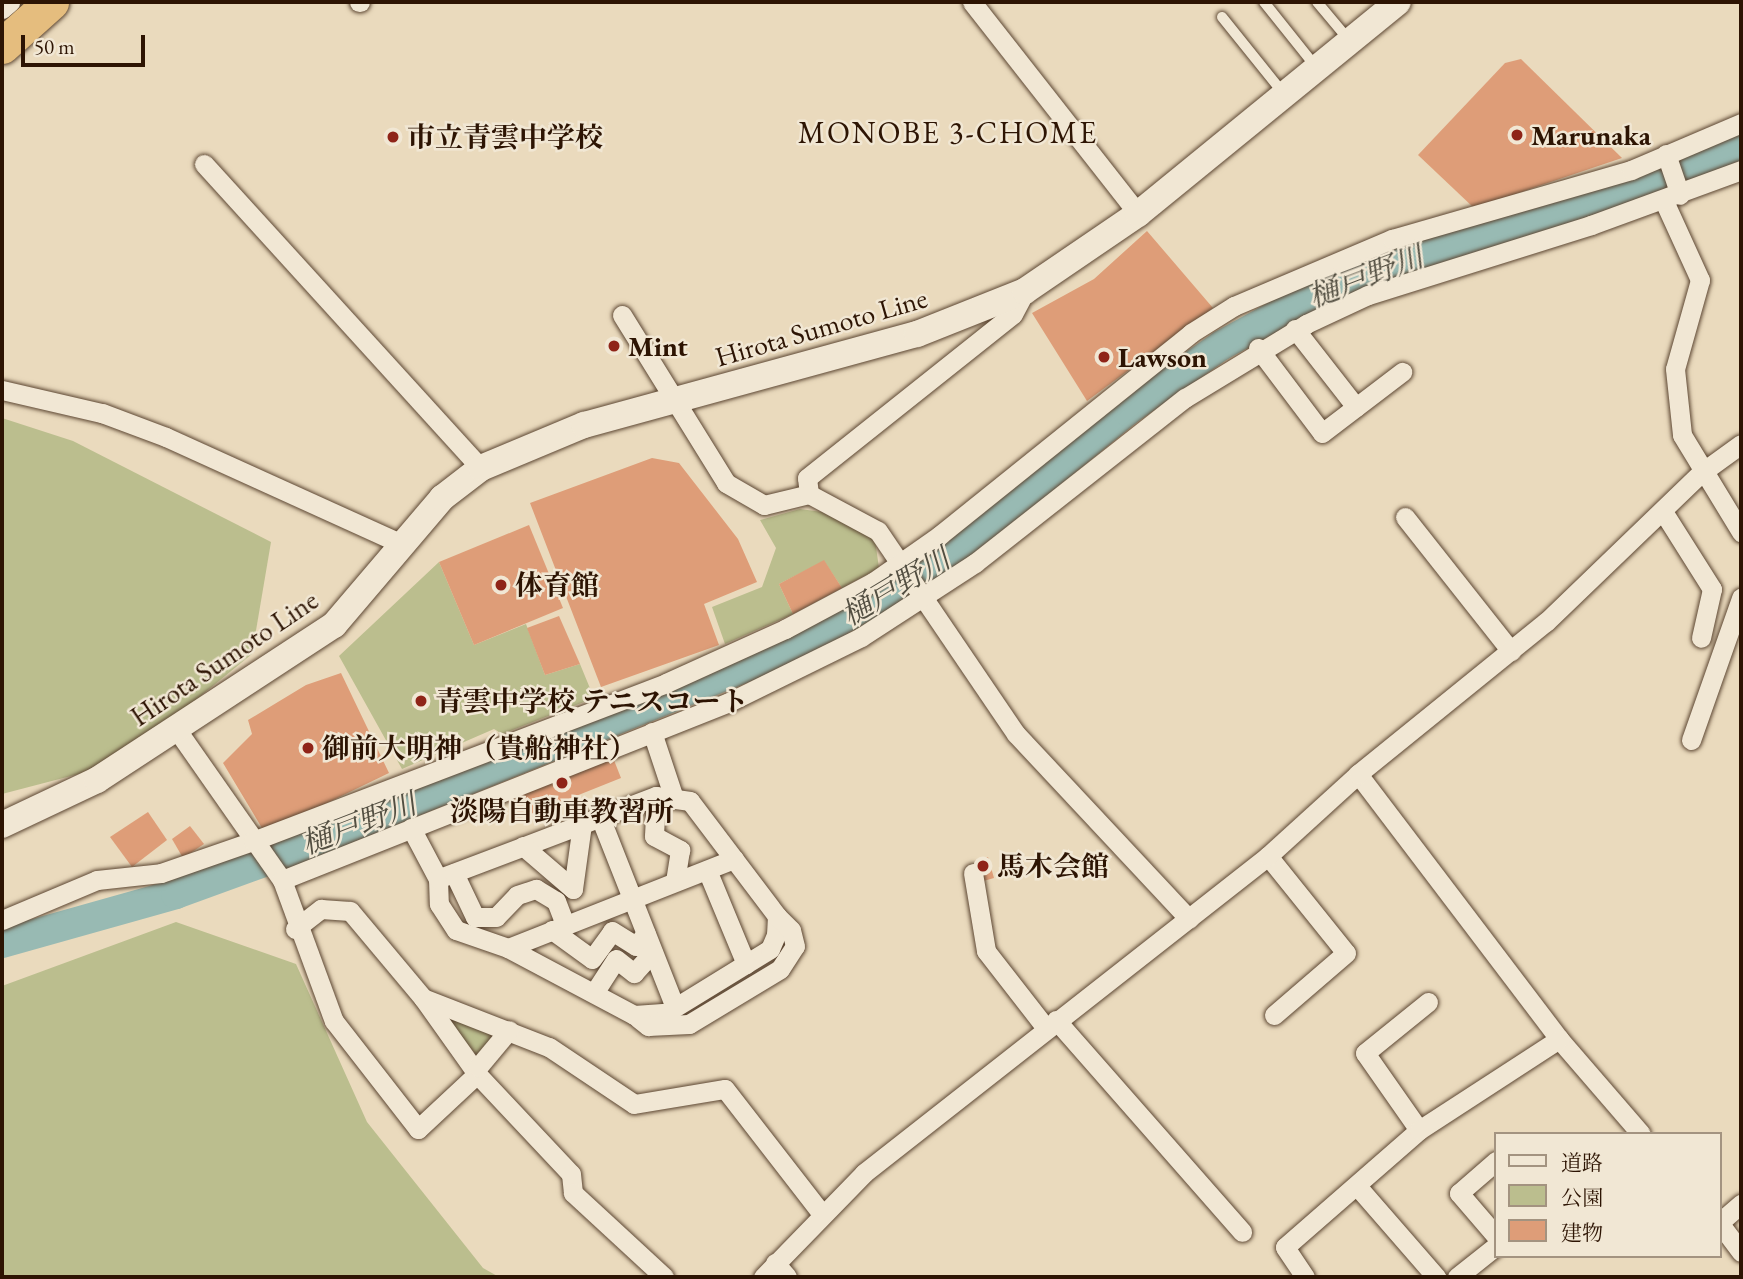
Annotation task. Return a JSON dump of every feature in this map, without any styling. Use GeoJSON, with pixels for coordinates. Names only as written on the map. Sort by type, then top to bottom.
{"type":"FeatureCollection","features":[{"type":"Feature","properties":{"kind":"highway"},"geometry":{"type":"LineString","coordinates":[[2,46],[51,2]]}},
{"type":"Feature","properties":{"kind":"main road","name":"Hirota Sumoto Line"},"geometry":{"type":"LineString","coordinates":[[2,825],[97,780],[334,625],[442,498],[481,468],[584,425],[917,334],[1025,291],[1138,214],[1398,2]]}},
{"type":"Feature","properties":{"kind":"street"},"geometry":{"type":"LineString","coordinates":[[2,9],[10,2]]}},
{"type":"Feature","properties":{"kind":"street"},"geometry":{"type":"LineString","coordinates":[[972,2],[1138,214]]}},
{"type":"Feature","properties":{"kind":"street"},"geometry":{"type":"LineString","coordinates":[[2,920],[97,880],[161,873],[253,841],[666,683],[834,605],[981,505],[1191,333],[1234,306],[1392,239],[1666,154],[1741,124]]}},
{"type":"Feature","properties":{"kind":"street"},"geometry":{"type":"LineString","coordinates":[[1666,154],[1672,198],[1700,280],[1675,369],[1682,435],[1701,473],[1741,532]]}},
{"type":"Feature","properties":{"kind":"street"},"geometry":{"type":"LineString","coordinates":[[204,164],[481,468]]}},
{"type":"Feature","properties":{"kind":"street"},"geometry":{"type":"LineString","coordinates":[[282,880],[785,677],[924,600],[1258,348],[1295,329],[1368,295],[1672,198],[1741,170]]}},
{"type":"Feature","properties":{"kind":"street"},"geometry":{"type":"LineString","coordinates":[[809,494],[807,478],[1013,314],[1025,291]]}},
{"type":"Feature","properties":{"kind":"street"},"geometry":{"type":"LineString","coordinates":[[622,315],[678,401],[726,483],[764,505],[809,494],[878,531],[1016,733],[1189,919]]}},
{"type":"Feature","properties":{"kind":"street"},"geometry":{"type":"LineString","coordinates":[[1295,329],[1356,407]]}},
{"type":"Feature","properties":{"kind":"street"},"geometry":{"type":"LineString","coordinates":[[1258,348],[1322,433],[1402,372]]}},
{"type":"Feature","properties":{"kind":"street"},"geometry":{"type":"LineString","coordinates":[[2,390],[102,414],[166,437],[404,545]]}},
{"type":"Feature","properties":{"kind":"street"},"geometry":{"type":"LineString","coordinates":[[775,1273],[822,1214],[1051,1024],[1268,856],[1358,774],[1511,650],[1664,513],[1701,473],[1741,444]]}},
{"type":"Feature","properties":{"kind":"street"},"geometry":{"type":"LineString","coordinates":[[1664,513],[1712,589],[1701,638]]}},
{"type":"Feature","properties":{"kind":"street"},"geometry":{"type":"LineString","coordinates":[[1405,517],[1511,650]]}},
{"type":"Feature","properties":{"kind":"street"},"geometry":{"type":"LineString","coordinates":[[1691,740],[1741,598]]}},
{"type":"Feature","properties":{"kind":"street"},"geometry":{"type":"LineString","coordinates":[[177,730],[282,880],[295,929],[334,1021],[418,1129],[477,1070],[509,1030]]}},
{"type":"Feature","properties":{"kind":"street"},"geometry":{"type":"LineString","coordinates":[[652,732],[665,797],[654,836],[680,850],[675,882]]}},
{"type":"Feature","properties":{"kind":"street"},"geometry":{"type":"LineString","coordinates":[[1358,774],[1559,1039],[1639,1132]]}},
{"type":"Feature","properties":{"kind":"street"},"geometry":{"type":"LineString","coordinates":[[665,797],[690,801],[777,916],[791,930],[795,946],[780,969],[689,1024],[648,1026],[630,1013],[508,948],[456,930],[439,904],[446,876],[591,821],[665,797]]}},
{"type":"Feature","properties":{"kind":"street"},"geometry":{"type":"LineString","coordinates":[[523,846],[573,890],[591,821]]}},
{"type":"Feature","properties":{"kind":"street"},"geometry":{"type":"LineString","coordinates":[[591,821],[632,899],[675,1007]]}},
{"type":"Feature","properties":{"kind":"street"},"geometry":{"type":"LineString","coordinates":[[411,828],[475,917],[496,917],[517,895],[536,890],[556,901],[559,928],[592,959],[612,931],[636,946],[646,933]]}},
{"type":"Feature","properties":{"kind":"street"},"geometry":{"type":"LineString","coordinates":[[1268,856],[1346,953],[1274,1014]]}},
{"type":"Feature","properties":{"kind":"street"},"geometry":{"type":"LineString","coordinates":[[508,948],[734,859]]}},
{"type":"Feature","properties":{"kind":"street"},"geometry":{"type":"LineString","coordinates":[[707,870],[746,964]]}},
{"type":"Feature","properties":{"kind":"street"},"geometry":{"type":"LineString","coordinates":[[973,873],[986,951],[1242,1232]]}},
{"type":"Feature","properties":{"kind":"street"},"geometry":{"type":"LineString","coordinates":[[295,929],[321,909],[350,911],[424,998],[477,1070],[571,1174],[573,1193],[664,1277]]}},
{"type":"Feature","properties":{"kind":"street"},"geometry":{"type":"LineString","coordinates":[[630,1013],[675,1007],[770,949],[777,916]]}},
{"type":"Feature","properties":{"kind":"street"},"geometry":{"type":"LineString","coordinates":[[594,993],[616,959],[634,973],[653,952]]}},
{"type":"Feature","properties":{"kind":"street"},"geometry":{"type":"LineString","coordinates":[[424,998],[509,1030],[572,1059],[634,1104],[725,1090],[822,1214]]}},
{"type":"Feature","properties":{"kind":"street"},"geometry":{"type":"LineString","coordinates":[[1419,1130],[1365,1053],[1428,1002]]}},
{"type":"Feature","properties":{"kind":"street"},"geometry":{"type":"LineString","coordinates":[[1304,1277],[1285,1247],[1419,1130],[1559,1039]]}},
{"type":"Feature","properties":{"kind":"street"},"geometry":{"type":"LineString","coordinates":[[1494,1163],[1459,1193],[1494,1234]]}},
{"type":"Feature","properties":{"kind":"street"},"geometry":{"type":"LineString","coordinates":[[1357,1186],[1436,1277]]}},
{"type":"Feature","properties":{"kind":"street"},"geometry":{"type":"LineString","coordinates":[[1722,1221],[1741,1204]]}},
{"type":"Feature","properties":{"kind":"street"},"geometry":{"type":"LineString","coordinates":[[1722,1226],[1741,1252]]}},
{"type":"Feature","properties":{"kind":"street"},"geometry":{"type":"LineString","coordinates":[[1457,1277],[1494,1248]]}},
{"type":"Feature","properties":{"kind":"lane"},"geometry":{"type":"LineString","coordinates":[[1264,2],[1316,68]]}},
{"type":"Feature","properties":{"kind":"lane"},"geometry":{"type":"LineString","coordinates":[[1317,2],[1350,41]]}},
{"type":"Feature","properties":{"kind":"lane"},"geometry":{"type":"LineString","coordinates":[[1222,17],[1284,94]]}},
{"type":"Feature","properties":{"kind":"green space"},"geometry":{"type":"Polygon","coordinates":[[[2,418],[73,441],[271,542],[252,654],[117,764],[2,794],[2,418]]]}},
{"type":"Feature","properties":{"kind":"green space"},"geometry":{"type":"Polygon","coordinates":[[[800,509],[822,512],[875,540],[879,568],[842,588],[824,561],[779,584],[793,614],[725,644],[712,607],[762,587],[776,548],[760,520],[800,509]]]}},
{"type":"Feature","properties":{"kind":"green space"},"geometry":{"type":"Polygon","coordinates":[[[439,562],[474,645],[526,624],[545,675],[580,664],[594,698],[502,734],[494,729],[402,769],[339,656],[439,562]]]}},
{"type":"Feature","properties":{"kind":"green space"},"geometry":{"type":"Polygon","coordinates":[[[176,922],[296,964],[367,1122],[483,1268],[499,1277],[2,1277],[2,986],[176,922]]]}},
{"type":"Feature","properties":{"kind":"green space"},"geometry":{"type":"Polygon","coordinates":[[[438,1008],[498,1034],[478,1057],[438,1008]]]}},
{"type":"Feature","properties":{"kind":"building","name":"Marunaka"},"geometry":{"type":"Polygon","coordinates":[[[1521,59],[1622,158],[1474,208],[1418,155],[1505,63],[1521,59]]]}},
{"type":"Feature","properties":{"kind":"building","name":"Lawson"},"geometry":{"type":"Polygon","coordinates":[[[1147,231],[1213,308],[1087,401],[1032,313],[1094,279],[1147,231]]]}},
{"type":"Feature","properties":{"kind":"building"},"geometry":{"type":"Polygon","coordinates":[[[652,458],[679,463],[738,539],[757,582],[704,604],[719,645],[601,687],[530,503],[652,458]]]}},
{"type":"Feature","properties":{"kind":"building","name":"体育館"},"geometry":{"type":"Polygon","coordinates":[[[529,525],[563,608],[474,645],[439,562],[529,525]]]}},
{"type":"Feature","properties":{"kind":"building"},"geometry":{"type":"Polygon","coordinates":[[[824,560],[842,588],[793,614],[779,584],[824,560]]]}},
{"type":"Feature","properties":{"kind":"building"},"geometry":{"type":"Polygon","coordinates":[[[559,616],[580,664],[545,675],[527,628],[559,616]]]}},
{"type":"Feature","properties":{"kind":"building","name":"御前大明神 （貴船神社）"},"geometry":{"type":"Polygon","coordinates":[[[341,673],[389,773],[265,833],[223,763],[252,734],[248,720],[306,685],[341,673]]]}},
{"type":"Feature","properties":{"kind":"building","name":"淡陽自動車教習所"},"geometry":{"type":"Polygon","coordinates":[[[608,745],[621,778],[516,820],[502,787],[608,745]]]}},
{"type":"Feature","properties":{"kind":"building"},"geometry":{"type":"Polygon","coordinates":[[[148,812],[167,840],[132,867],[110,837],[148,812]]]}},
{"type":"Feature","properties":{"kind":"building"},"geometry":{"type":"Polygon","coordinates":[[[190,826],[204,844],[183,858],[172,839],[190,826]]]}},
{"type":"Feature","properties":{"kind":"building","name":"馬木会館"},"geometry":{"type":"Polygon","coordinates":[[[988,857],[994,878],[980,882],[975,861],[988,857]]]}},
{"type":"Feature","properties":{"kind":"waterway","name":"樋戸野川"},"geometry":{"type":"LineString","coordinates":[[2,943],[176,894],[272,859],[791,649],[942,562],[1127,411],[1222,345],[1302,301],[1381,266],[1603,203],[1741,147]]}},
{"type":"Feature","properties":{"kind":"place","name":"Marunaka"},"geometry":{"type":"Point","coordinates":[1517,135]}},
{"type":"Feature","properties":{"kind":"place","name":"市立青雲中学校"},"geometry":{"type":"Point","coordinates":[393,137]}},
{"type":"Feature","properties":{"kind":"place","name":"Mint"},"geometry":{"type":"Point","coordinates":[614,346]}},
{"type":"Feature","properties":{"kind":"place","name":"Lawson"},"geometry":{"type":"Point","coordinates":[1104,357]}},
{"type":"Feature","properties":{"kind":"place","name":"体育館"},"geometry":{"type":"Point","coordinates":[501,585]}},
{"type":"Feature","properties":{"kind":"place","name":"青雲中学校 テニスコート"},"geometry":{"type":"Point","coordinates":[421,701]}},
{"type":"Feature","properties":{"kind":"place","name":"御前大明神 （貴船神社）"},"geometry":{"type":"Point","coordinates":[308,748]}},
{"type":"Feature","properties":{"kind":"place","name":"淡陽自動車教習所"},"geometry":{"type":"Point","coordinates":[562,783]}},
{"type":"Feature","properties":{"kind":"place","name":"馬木会館"},"geometry":{"type":"Point","coordinates":[983,866]}},
{"type":"Feature","properties":{"kind":"district","name":"MONOBE 3-CHOME"},"geometry":{"type":"Point","coordinates":[948,133]}}]}
